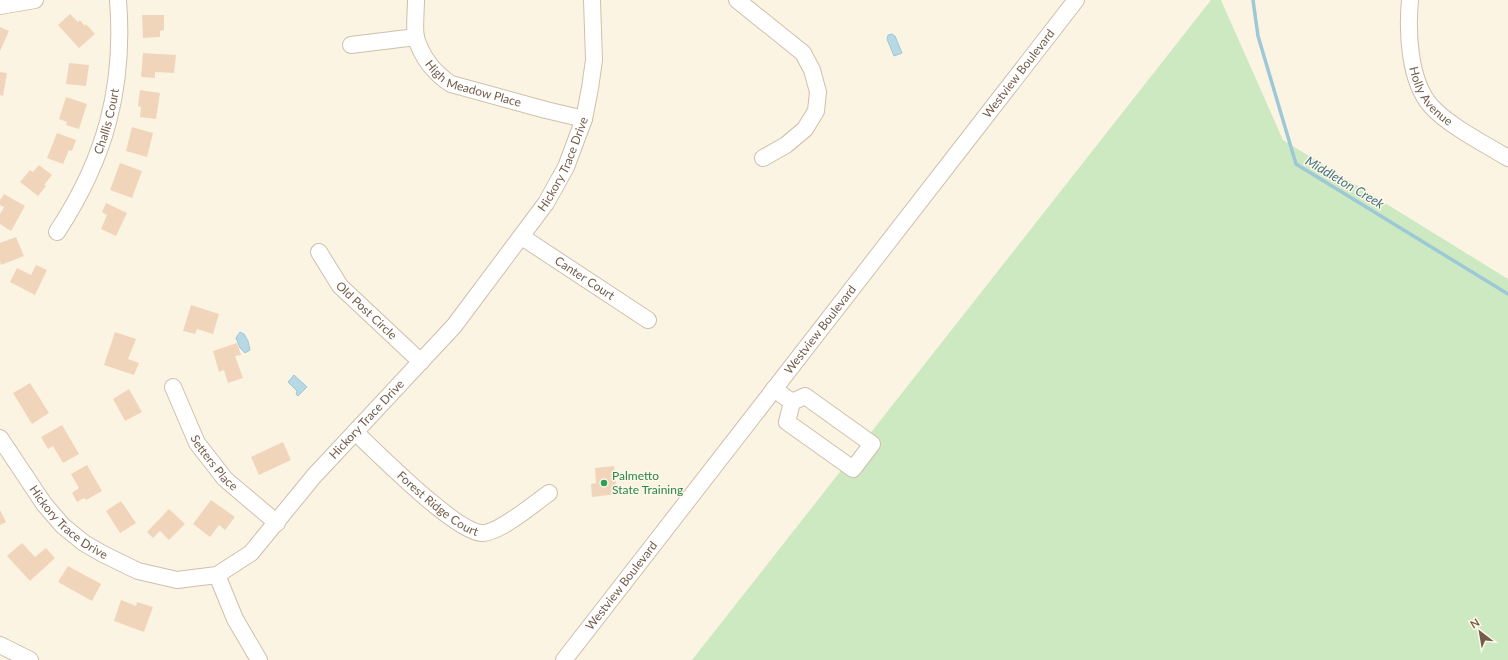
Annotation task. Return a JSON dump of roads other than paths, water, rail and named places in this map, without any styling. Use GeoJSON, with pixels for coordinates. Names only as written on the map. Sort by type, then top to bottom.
{"type":"FeatureCollection","features":[{"type":"Feature","properties":{"kind":"street"},"geometry":{"type":"LineString","coordinates":[[0,6],[35,0]]}},
{"type":"Feature","properties":{"kind":"street","name":"Challis Court"},"geometry":{"type":"LineString","coordinates":[[57,232],[82,191],[102,146],[113,105],[118,72],[120,24],[118,0]]}},
{"type":"Feature","properties":{"kind":"street","name":"High Meadow Place"},"geometry":{"type":"LineString","coordinates":[[416,0],[416,36],[425,59],[440,77],[451,84],[584,119]]}},
{"type":"Feature","properties":{"kind":"street","name":"Hickory Trace Drive"},"geometry":{"type":"LineString","coordinates":[[0,438],[44,504],[63,526],[97,550],[138,571],[178,580],[217,575],[251,553],[314,476],[454,326],[546,203],[566,168],[584,119],[594,60],[592,0]]}},
{"type":"Feature","properties":{"kind":"street"},"geometry":{"type":"LineString","coordinates":[[737,0],[803,53],[812,70],[818,92],[816,111],[805,129],[786,145],[763,158]]}},
{"type":"Feature","properties":{"kind":"street","name":"Westview Boulevard"},"geometry":{"type":"LineString","coordinates":[[564,660],[1076,0]]}},
{"type":"Feature","properties":{"kind":"street","name":"Holly Avenue"},"geometry":{"type":"LineString","coordinates":[[1410,0],[1410,52],[1418,84],[1431,106],[1454,126],[1508,158]]}},
{"type":"Feature","properties":{"kind":"street"},"geometry":{"type":"LineString","coordinates":[[350,45],[416,36]]}},
{"type":"Feature","properties":{"kind":"street","name":"Canter Court"},"geometry":{"type":"LineString","coordinates":[[522,237],[648,320]]}},
{"type":"Feature","properties":{"kind":"street","name":"Old Post Circle"},"geometry":{"type":"LineString","coordinates":[[319,252],[340,286],[422,362]]}},
{"type":"Feature","properties":{"kind":"street","name":"Setters Place"},"geometry":{"type":"LineString","coordinates":[[173,388],[197,444],[225,479],[277,522]]}},
{"type":"Feature","properties":{"kind":"street"},"geometry":{"type":"LineString","coordinates":[[774,389],[792,402]]}},
{"type":"Feature","properties":{"kind":"street"},"geometry":{"type":"LineString","coordinates":[[805,396],[872,444],[853,469],[787,422],[792,402],[805,396]]}},
{"type":"Feature","properties":{"kind":"street","name":"Forest Ridge Court"},"geometry":{"type":"LineString","coordinates":[[355,432],[436,506],[466,529],[483,533],[499,529],[550,493]]}},
{"type":"Feature","properties":{"kind":"street"},"geometry":{"type":"LineString","coordinates":[[217,575],[235,619],[259,660]]}},
{"type":"Feature","properties":{"kind":"street"},"geometry":{"type":"LineString","coordinates":[[0,645],[30,660]]}},
{"type":"Feature","properties":{"kind":"water"},"geometry":{"type":"Polygon","coordinates":[[[892,34],[895,36],[902,53],[894,56],[887,39],[888,35],[892,34]]]}},
{"type":"Feature","properties":{"kind":"water"},"geometry":{"type":"Polygon","coordinates":[[[240,332],[244,334],[248,341],[250,350],[245,353],[240,348],[236,338],[240,332]]]}},
{"type":"Feature","properties":{"kind":"water"},"geometry":{"type":"Polygon","coordinates":[[[294,375],[307,387],[298,396],[296,394],[297,391],[288,382],[294,375]]]}},
{"type":"Feature","properties":{"kind":"waterway","name":"Middleton Creek"},"geometry":{"type":"LineString","coordinates":[[1253,0],[1258,36],[1296,164],[1508,294]]}},
{"type":"Feature","properties":{"kind":"place","name":"Palmetto State Training"},"geometry":{"type":"Point","coordinates":[604,483]}}]}
